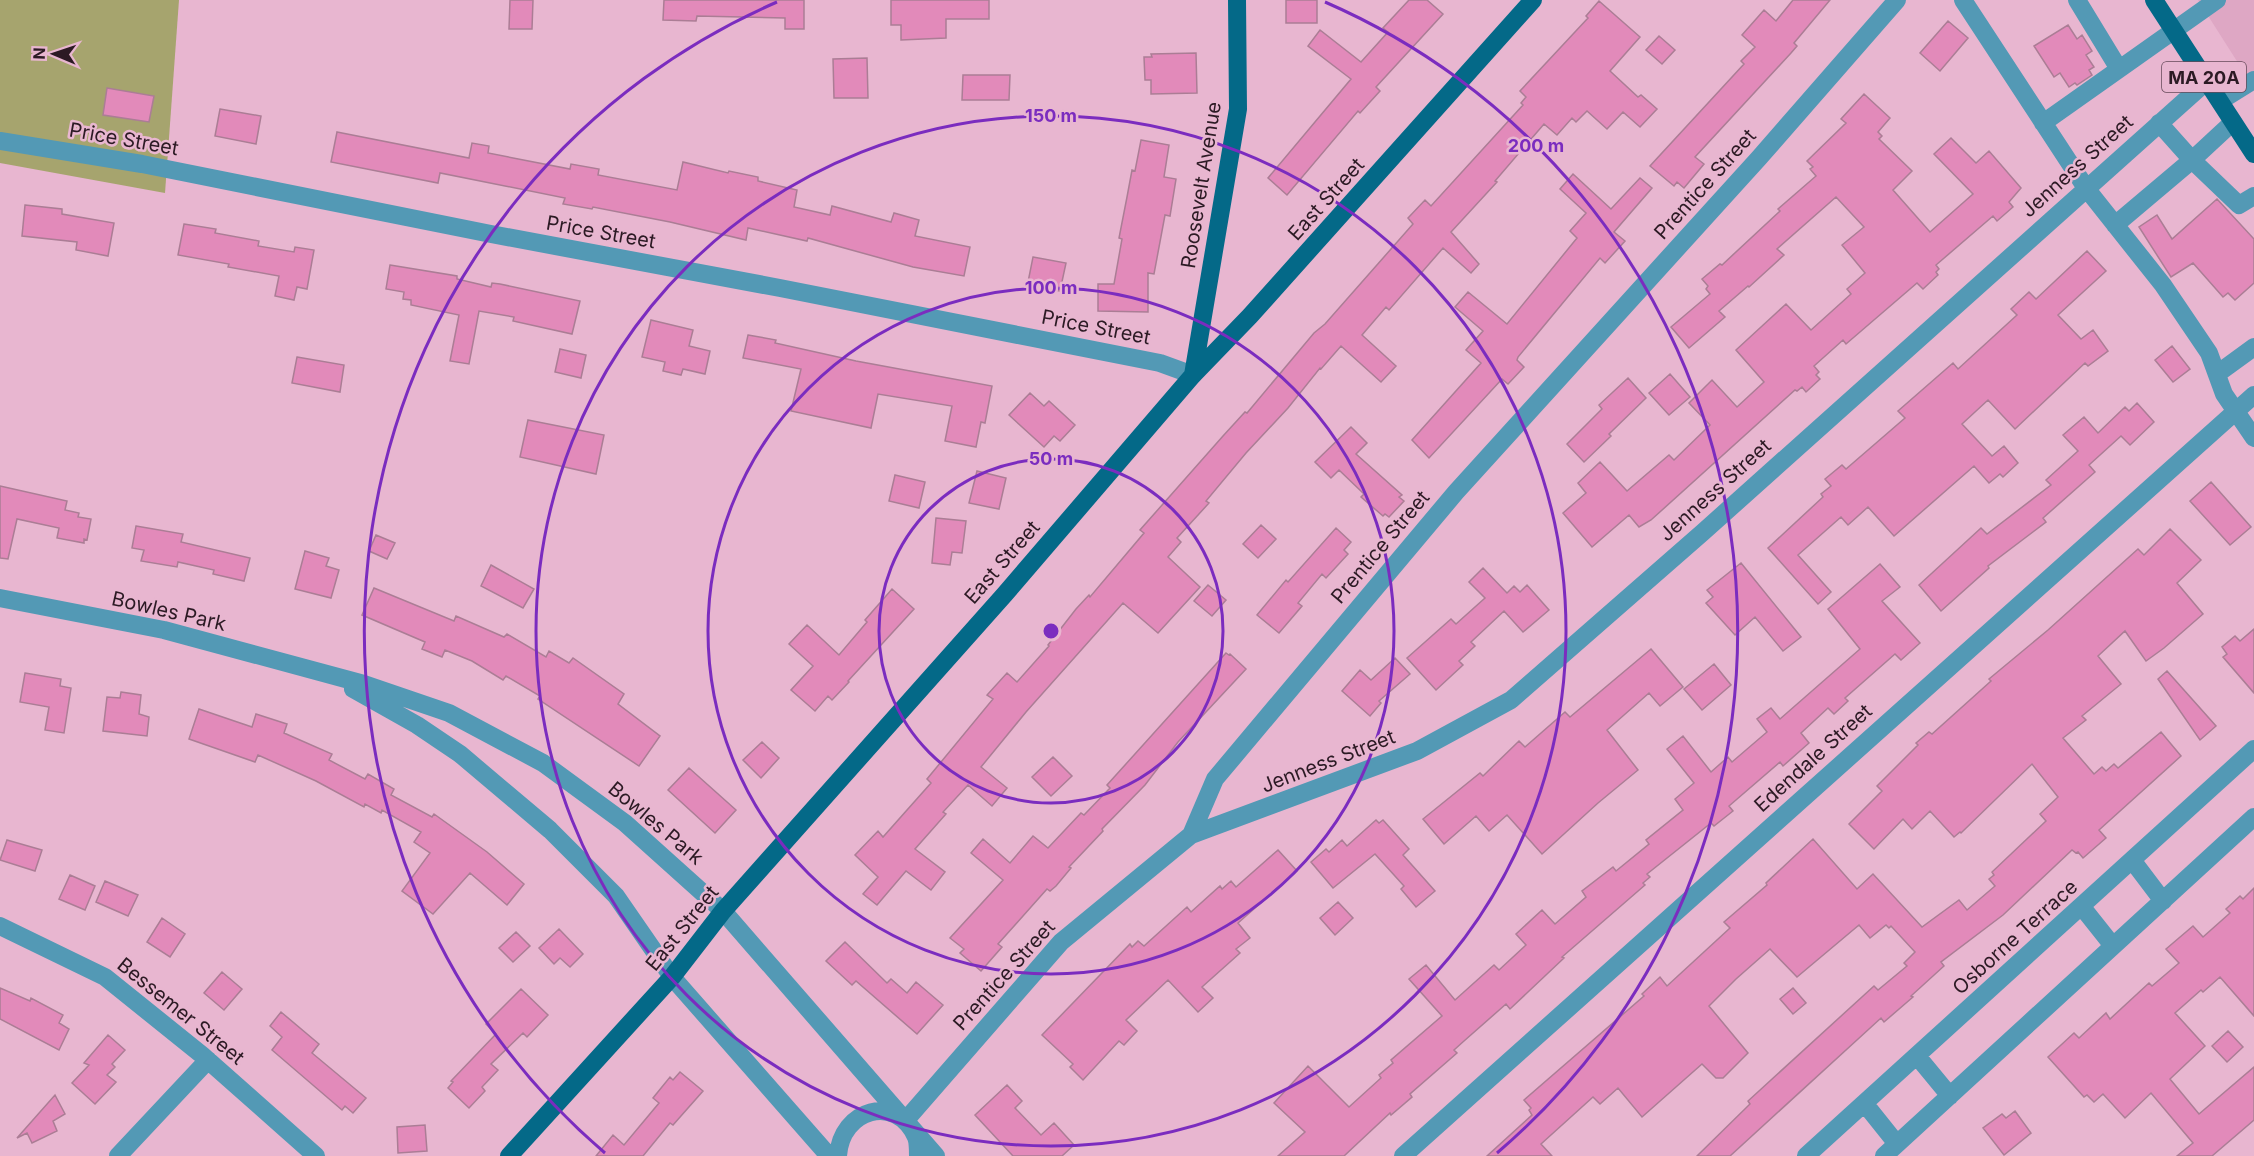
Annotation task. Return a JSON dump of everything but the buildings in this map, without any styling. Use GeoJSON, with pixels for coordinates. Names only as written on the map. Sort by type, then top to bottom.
{"type":"FeatureCollection","features":[{"type":"Feature","properties":{"kind":"main road","name":"Roosevelt Avenue"},"geometry":{"type":"LineString","coordinates":[[1193,375],[1238,109],[1237,0]]}},
{"type":"Feature","properties":{"kind":"main road","name":"East Street"},"geometry":{"type":"LineString","coordinates":[[509,1156],[672,977],[723,911],[1005,594],[1193,375],[1250,316],[1533,0]]}},
{"type":"Feature","properties":{"kind":"main road","name":"MA 20A"},"geometry":{"type":"LineString","coordinates":[[2154,0],[2254,153]]}},
{"type":"Feature","properties":{"kind":"street","name":"Prentice Street"},"geometry":{"type":"LineString","coordinates":[[905,1121],[1061,942],[1191,835],[1215,779],[1448,501],[1759,158],[1897,0]]}},
{"type":"Feature","properties":{"kind":"street"},"geometry":{"type":"LineString","coordinates":[[2077,0],[2119,69]]}},
{"type":"Feature","properties":{"kind":"street"},"geometry":{"type":"LineString","coordinates":[[2043,123],[2217,0]]}},
{"type":"Feature","properties":{"kind":"street"},"geometry":{"type":"LineString","coordinates":[[1964,1],[2086,188],[2163,285],[2196,333],[2209,353],[2235,412],[2254,438]]}},
{"type":"Feature","properties":{"kind":"street"},"geometry":{"type":"LineString","coordinates":[[2220,101],[2254,80]]}},
{"type":"Feature","properties":{"kind":"street","name":"Jenness Street"},"geometry":{"type":"LineString","coordinates":[[1191,835],[1417,751],[1511,700],[1702,533],[2207,81]]}},
{"type":"Feature","properties":{"kind":"street"},"geometry":{"type":"LineString","coordinates":[[2115,225],[2233,122]]}},
{"type":"Feature","properties":{"kind":"street"},"geometry":{"type":"LineString","coordinates":[[2159,123],[2192,160],[2239,206],[2254,196]]}},
{"type":"Feature","properties":{"kind":"street","name":"Price Street"},"geometry":{"type":"LineString","coordinates":[[0,141],[142,164],[491,234],[780,288],[1160,363],[1193,375]]}},
{"type":"Feature","properties":{"kind":"street"},"geometry":{"type":"LineString","coordinates":[[2217,374],[2254,347]]}},
{"type":"Feature","properties":{"kind":"street","name":"Edendale Street"},"geometry":{"type":"LineString","coordinates":[[1403,1156],[2254,395]]}},
{"type":"Feature","properties":{"kind":"street","name":"Bowles Park"},"geometry":{"type":"LineString","coordinates":[[0,598],[164,630],[364,684],[449,713],[543,763],[625,823],[723,911],[936,1156]]}},
{"type":"Feature","properties":{"kind":"street","name":"Bowles Park"},"geometry":{"type":"LineString","coordinates":[[326,674],[417,725],[460,754],[521,804],[616,896],[672,977],[829,1156]]}},
{"type":"Feature","properties":{"kind":"street","name":"Osborne Terrace"},"geometry":{"type":"LineString","coordinates":[[1806,1156],[2254,750]]}},
{"type":"Feature","properties":{"kind":"street"},"geometry":{"type":"LineString","coordinates":[[1865,1104],[1890,1150],[2254,817]]}},
{"type":"Feature","properties":{"kind":"street"},"geometry":{"type":"LineString","coordinates":[[2133,860],[2163,901]]}},
{"type":"Feature","properties":{"kind":"street"},"geometry":{"type":"LineString","coordinates":[[2082,906],[2114,946]]}},
{"type":"Feature","properties":{"kind":"street","name":"Bessemer Street"},"geometry":{"type":"LineString","coordinates":[[0,926],[105,977],[208,1060],[316,1156]]}},
{"type":"Feature","properties":{"kind":"street"},"geometry":{"type":"LineString","coordinates":[[1917,1056],[1950,1096]]}},
{"type":"Feature","properties":{"kind":"street"},"geometry":{"type":"LineString","coordinates":[[118,1156],[208,1060]]}},
{"type":"Feature","properties":{"kind":"street"},"geometry":{"type":"LineString","coordinates":[[838,1156],[840,1140],[847,1126],[860,1116],[875,1112],[891,1113],[905,1121],[917,1138],[918,1156]]}},
{"type":"Feature","properties":{"kind":"shaded area"},"geometry":{"type":"Polygon","coordinates":[[[0,0],[179,0],[165,193],[0,163],[0,0]]]}},
{"type":"Feature","properties":{"kind":"shaded area"},"geometry":{"type":"Polygon","coordinates":[[[2198,0],[2254,0],[2254,88],[2198,0]]]}}]}
